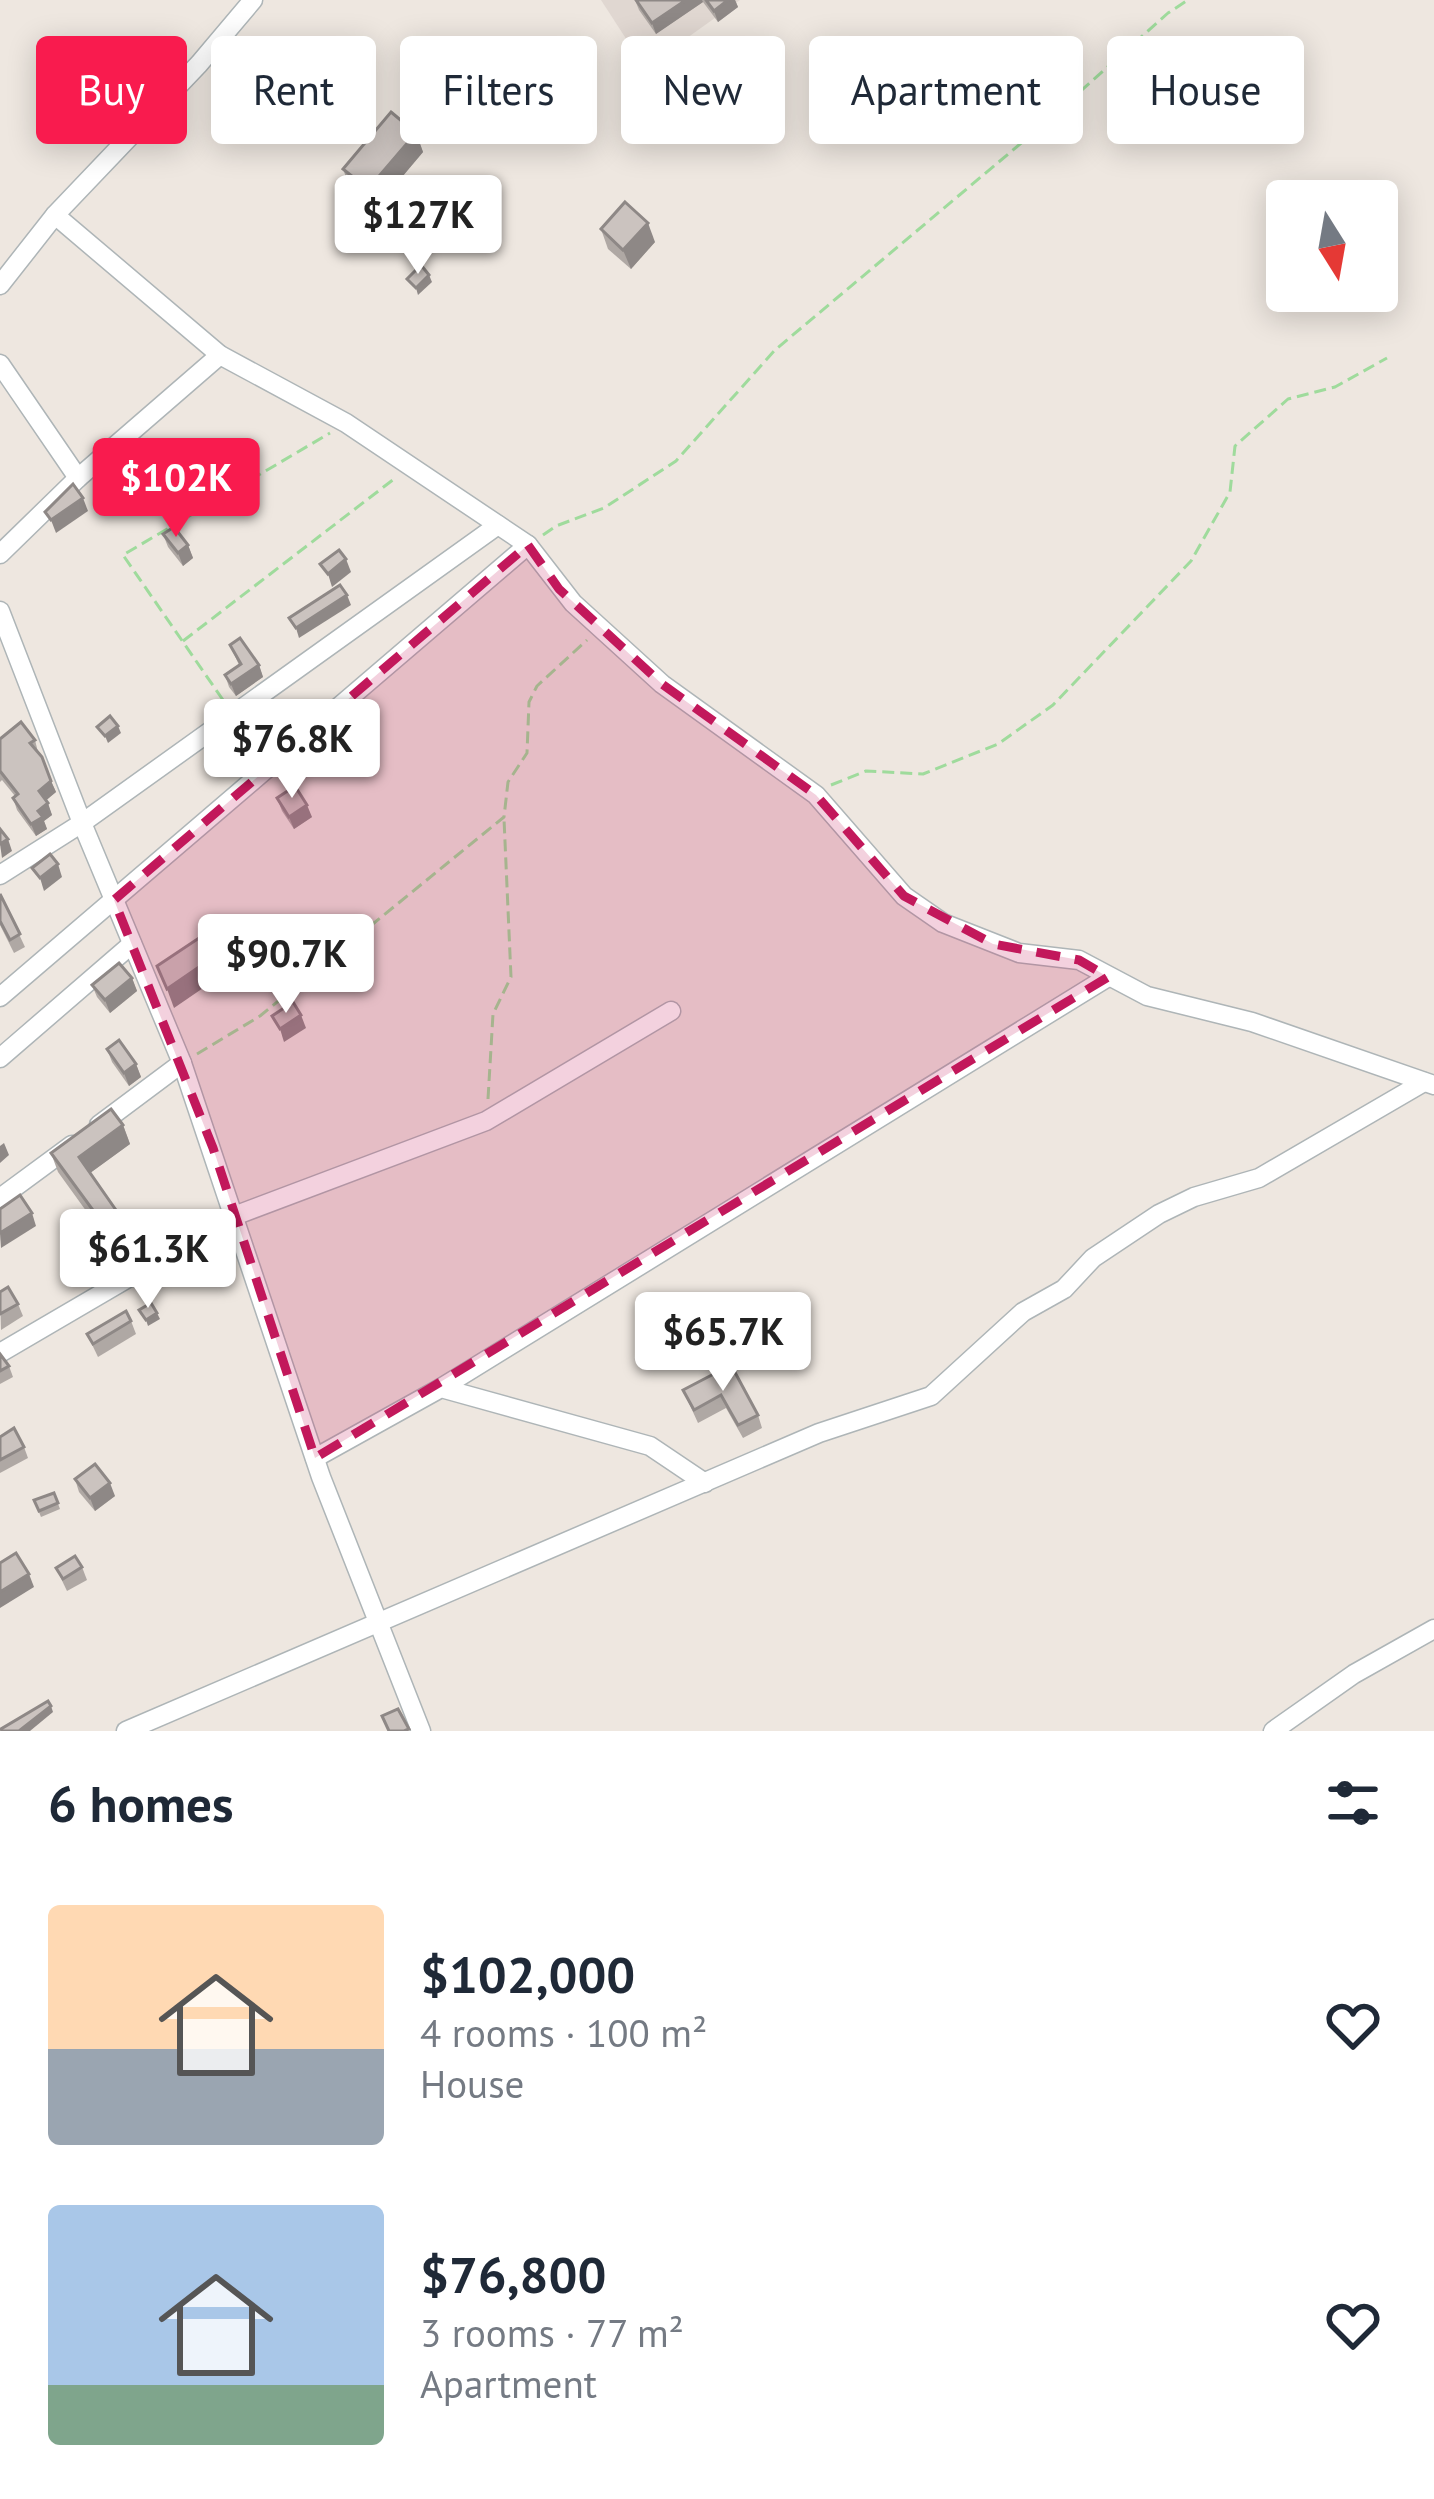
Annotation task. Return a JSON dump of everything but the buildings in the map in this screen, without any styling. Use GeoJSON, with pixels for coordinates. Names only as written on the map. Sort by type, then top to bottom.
{"type":"FeatureCollection","features":[{"type":"Feature","properties":{"kind":"street"},"geometry":{"type":"LineString","coordinates":[[0,285],[55,215],[199,64],[253,0]]}},
{"type":"Feature","properties":{"kind":"street"},"geometry":{"type":"LineString","coordinates":[[55,215],[220,355],[346,423],[528,545],[559,589],[662,684],[816,795],[904,896],[943,923],[1019,953],[1079,960],[1147,996],[1252,1022],[1429,1084]]}},
{"type":"Feature","properties":{"kind":"street"},"geometry":{"type":"LineString","coordinates":[[0,554],[78,478],[220,355]]}},
{"type":"Feature","properties":{"kind":"street"},"geometry":{"type":"LineString","coordinates":[[0,364],[78,478]]}},
{"type":"Feature","properties":{"kind":"street"},"geometry":{"type":"LineString","coordinates":[[0,875],[82,823],[498,525]]}},
{"type":"Feature","properties":{"kind":"street"},"geometry":{"type":"LineString","coordinates":[[0,998],[528,545]]}},
{"type":"Feature","properties":{"kind":"street"},"geometry":{"type":"LineString","coordinates":[[0,611],[182,1064],[315,1458],[421,1731]]}},
{"type":"Feature","properties":{"kind":"street"},"geometry":{"type":"LineString","coordinates":[[0,1058],[132,944]]}},
{"type":"Feature","properties":{"kind":"street"},"geometry":{"type":"LineString","coordinates":[[315,1458],[441,1388],[1108,977]]}},
{"type":"Feature","properties":{"kind":"street"},"geometry":{"type":"LineString","coordinates":[[0,1352],[235,1216],[486,1120],[671,1011]]}},
{"type":"Feature","properties":{"kind":"street"},"geometry":{"type":"LineString","coordinates":[[0,1198],[182,1064]]}},
{"type":"Feature","properties":{"kind":"street"},"geometry":{"type":"LineString","coordinates":[[126,1731],[819,1433],[932,1396],[1023,1312],[1064,1289],[1093,1258],[1159,1214],[1194,1197],[1258,1178],[1429,1084]]}},
{"type":"Feature","properties":{"kind":"street"},"geometry":{"type":"LineString","coordinates":[[441,1388],[650,1446],[705,1483]]}},
{"type":"Feature","properties":{"kind":"street"},"geometry":{"type":"LineString","coordinates":[[1273,1731],[1354,1674],[1434,1629]]}},
{"type":"Feature","properties":{"kind":"path"},"geometry":{"type":"LineString","coordinates":[[528,545],[556,526],[604,508],[676,461],[775,350],[1188,0]]}},
{"type":"Feature","properties":{"kind":"path"},"geometry":{"type":"LineString","coordinates":[[816,795],[844,776],[866,771],[922,774],[998,744],[1053,705],[1191,561],[1230,492],[1234,446],[1288,399],[1335,387],[1387,358]]}},
{"type":"Feature","properties":{"kind":"path"},"geometry":{"type":"LineString","coordinates":[[233,714],[123,555],[346,423]]}},
{"type":"Feature","properties":{"kind":"path"},"geometry":{"type":"LineString","coordinates":[[183,640],[410,467]]}},
{"type":"Feature","properties":{"kind":"path"},"geometry":{"type":"LineString","coordinates":[[486,1120],[493,1014],[511,977],[504,818],[508,782],[527,753],[529,701],[536,686],[601,627]]}},
{"type":"Feature","properties":{"kind":"path"},"geometry":{"type":"LineString","coordinates":[[182,1064],[260,1016],[504,818]]}},
{"type":"Feature","properties":{"kind":"highlighted area"},"geometry":{"type":"Polygon","coordinates":[[[528,545],[559,589],[662,684],[816,795],[904,896],[993,944],[1079,960],[1108,977],[315,1458],[213,1148],[114,900],[528,545]]]}},
{"type":"Feature","properties":{"kind":"shaded area"},"geometry":{"type":"Polygon","coordinates":[[[601,0],[740,0],[690,36],[624,36],[601,0]]]}}]}
